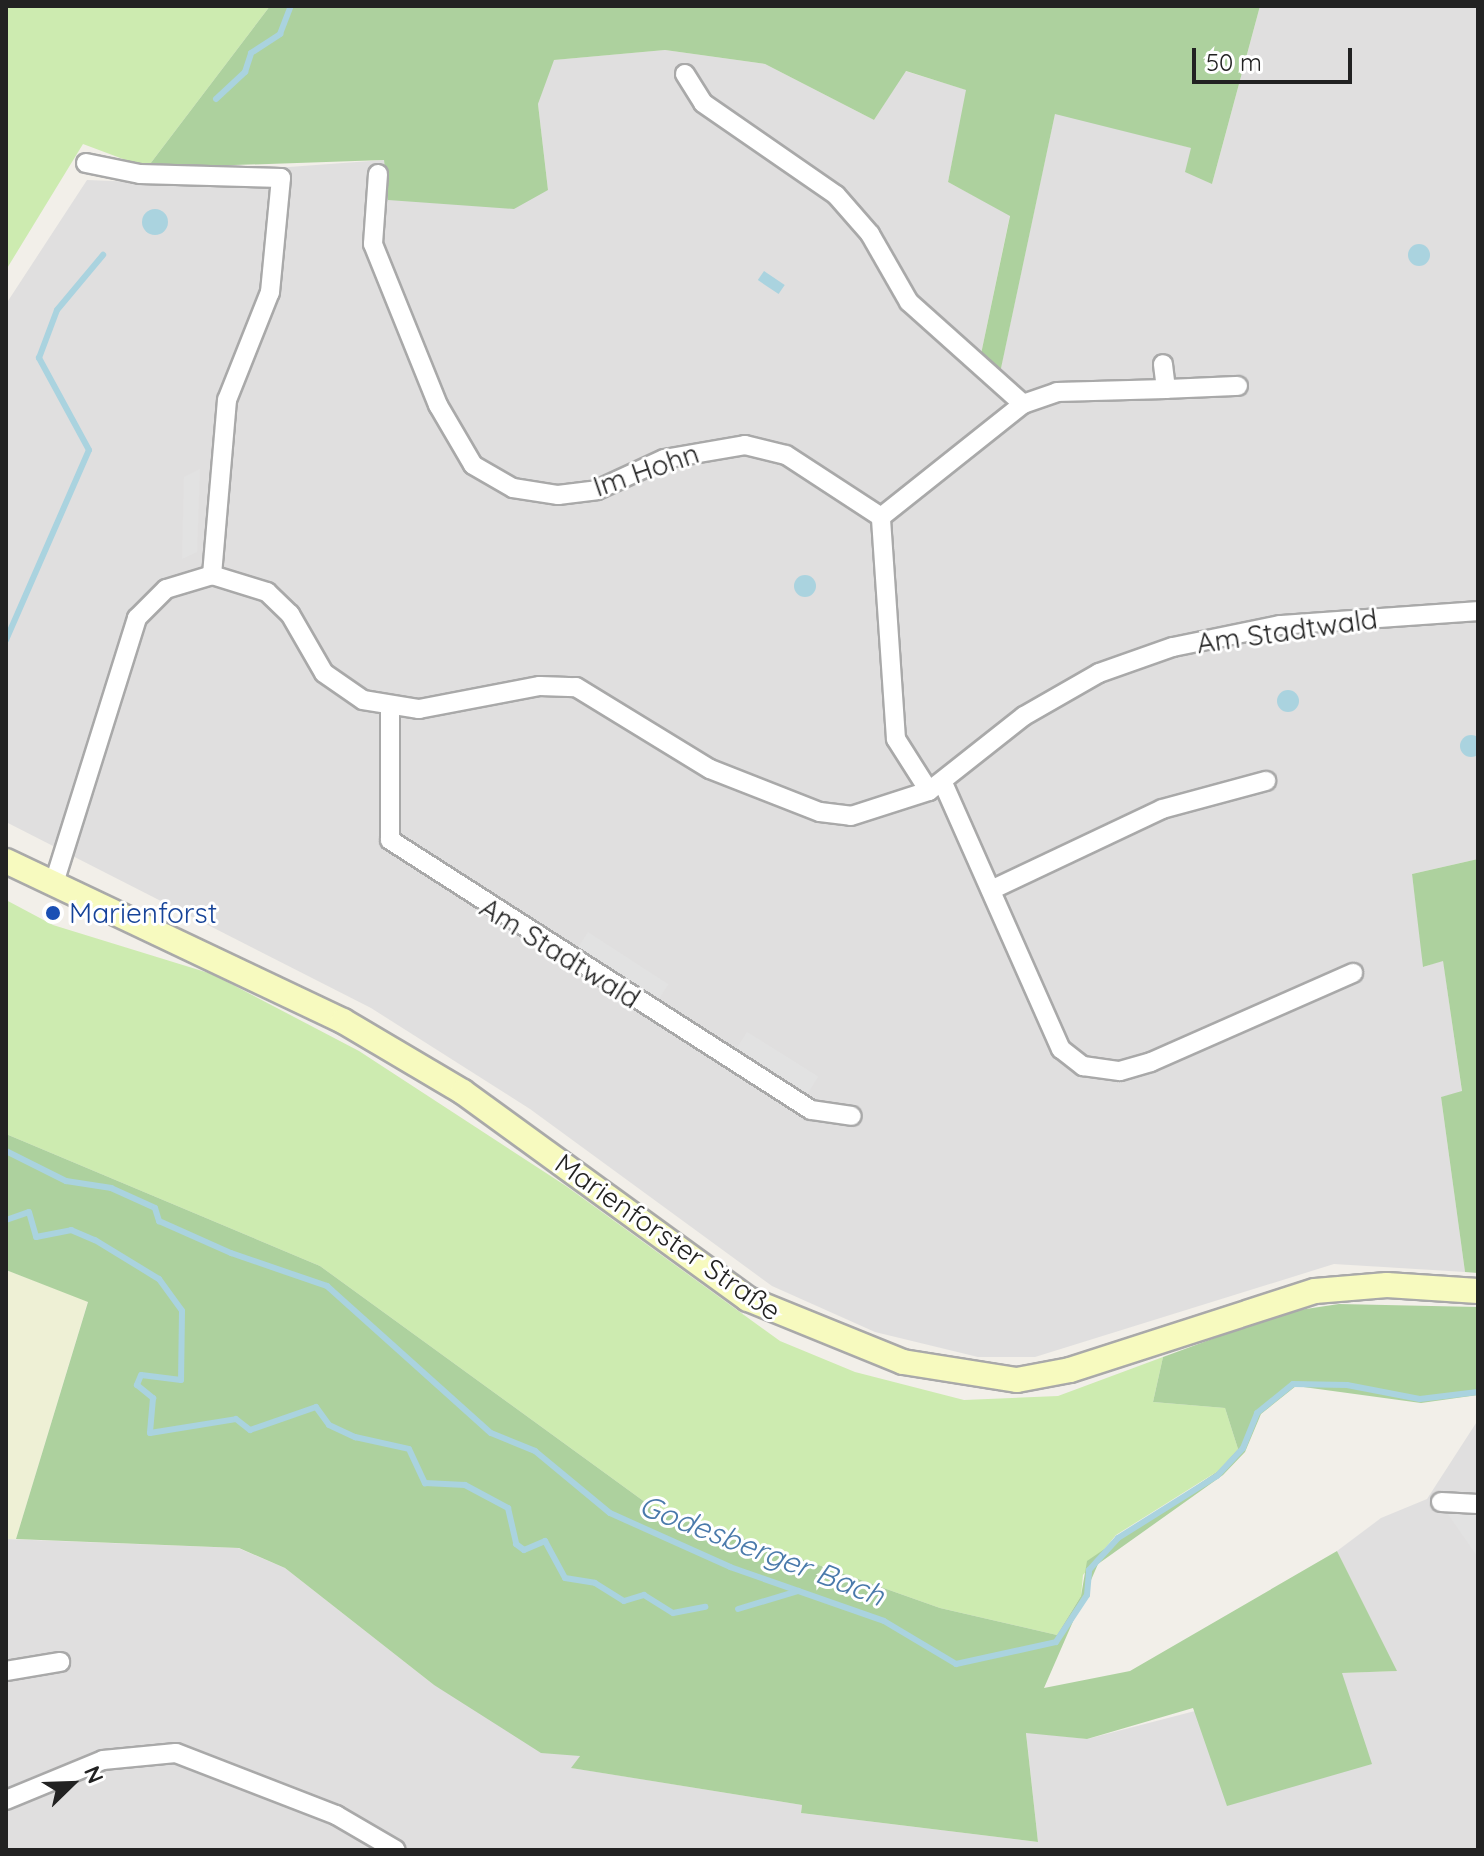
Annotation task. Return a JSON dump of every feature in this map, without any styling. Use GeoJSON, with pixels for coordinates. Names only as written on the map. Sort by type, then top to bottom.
{"type":"FeatureCollection","features":[{"type":"Feature","properties":{"kind":"main road","name":"Marienforster Straße"},"geometry":{"type":"LineString","coordinates":[[6,861],[343,1021],[463,1092],[748,1299],[903,1362],[1017,1380],[1315,1291],[1387,1285],[1478,1291]]}},
{"type":"Feature","properties":{"kind":"street"},"geometry":{"type":"LineString","coordinates":[[685,74],[703,103],[836,195],[870,234],[909,302],[1023,404]]}},
{"type":"Feature","properties":{"kind":"street"},"geometry":{"type":"LineString","coordinates":[[86,163],[140,174],[281,178],[270,292],[227,400],[212,575]]}},
{"type":"Feature","properties":{"kind":"street","name":"Im Hohn"},"geometry":{"type":"LineString","coordinates":[[378,174],[373,244],[438,405],[473,465],[513,488],[558,495],[597,490],[664,459],[745,445],[786,455],[881,517]]}},
{"type":"Feature","properties":{"kind":"street"},"geometry":{"type":"LineString","coordinates":[[1163,364],[1166,389]]}},
{"type":"Feature","properties":{"kind":"street"},"geometry":{"type":"LineString","coordinates":[[1238,386],[1057,392],[1023,404],[881,517],[896,739],[936,787],[991,890],[1061,1049],[1101,1071],[1151,1062],[1353,973]]}},
{"type":"Feature","properties":{"kind":"street"},"geometry":{"type":"LineString","coordinates":[[54,883],[137,618],[166,589],[212,575],[267,592],[290,614],[324,673],[363,700],[390,708]]}},
{"type":"Feature","properties":{"kind":"street","name":"Am Stadtwald"},"geometry":{"type":"LineString","coordinates":[[852,1116],[811,1110],[390,840],[390,708],[540,686],[576,687],[710,769],[820,812],[870,813],[936,787],[1037,709],[1099,673],[1173,647],[1280,625],[1478,611]]}},
{"type":"Feature","properties":{"kind":"street"},"geometry":{"type":"LineString","coordinates":[[991,890],[1162,809],[1266,781]]}},
{"type":"Feature","properties":{"kind":"street"},"geometry":{"type":"LineString","coordinates":[[1441,1502],[1478,1504]]}},
{"type":"Feature","properties":{"kind":"street"},"geometry":{"type":"LineString","coordinates":[[6,1671],[60,1662]]}},
{"type":"Feature","properties":{"kind":"street"},"geometry":{"type":"LineString","coordinates":[[6,1800],[103,1760],[166,1751],[336,1815],[396,1850]]}},
{"type":"Feature","properties":{"kind":"shaded area"},"geometry":{"type":"Polygon","coordinates":[[[1260,6],[1478,6],[1478,859],[1412,874],[1424,967],[1443,960],[1462,1092],[1441,1097],[1465,1272],[1334,1264],[1035,1357],[978,1357],[875,1332],[772,1286],[530,1109],[371,1008],[6,822],[6,304],[87,180],[272,187],[275,168],[384,160],[388,200],[548,190],[538,104],[553,60],[665,50],[765,64],[874,120],[905,71],[967,90],[948,182],[1010,215],[981,354],[1000,372],[1055,113],[1192,148],[1212,184],[1260,6]]]}},
{"type":"Feature","properties":{"kind":"shaded area"},"geometry":{"type":"Polygon","coordinates":[[[200,469],[197,552],[182,559],[184,477],[200,469]]]}},
{"type":"Feature","properties":{"kind":"shaded area"},"geometry":{"type":"Polygon","coordinates":[[[588,932],[669,984],[657,1002],[577,950],[588,932]]]}},
{"type":"Feature","properties":{"kind":"shaded area"},"geometry":{"type":"Polygon","coordinates":[[[747,1032],[818,1077],[808,1093],[736,1049],[747,1032]]]}},
{"type":"Feature","properties":{"kind":"shaded area"},"geometry":{"type":"Polygon","coordinates":[[[1478,1420],[1478,1850],[6,1850],[6,1539],[238,1548],[285,1568],[434,1685],[580,1756],[572,1768],[802,1805],[801,1813],[1038,1842],[1026,1732],[1087,1739],[1342,1673],[1396,1671],[1337,1551],[1381,1518],[1427,1499],[1478,1420]]]}},
{"type":"Feature","properties":{"kind":"shaded area"},"geometry":{"type":"Polygon","coordinates":[[[1443,1507],[1478,1508],[1478,1556],[1477,1556],[1443,1507]]]}},
{"type":"Feature","properties":{"kind":"green space"},"geometry":{"type":"Polygon","coordinates":[[[6,6],[270,6],[147,168],[83,144],[6,270],[6,6]]]}},
{"type":"Feature","properties":{"kind":"green space"},"geometry":{"type":"Polygon","coordinates":[[[270,6],[1260,6],[1212,184],[1185,172],[1191,148],[1055,114],[1000,373],[981,354],[1010,216],[948,182],[966,90],[906,71],[874,120],[765,64],[665,50],[554,60],[538,104],[548,190],[514,209],[388,200],[384,160],[147,168],[270,6]]]}},
{"type":"Feature","properties":{"kind":"green space"},"geometry":{"type":"Polygon","coordinates":[[[1478,859],[1478,1273],[1465,1272],[1441,1097],[1462,1091],[1443,961],[1423,967],[1412,874],[1478,859]]]}},
{"type":"Feature","properties":{"kind":"green space"},"geometry":{"type":"Polygon","coordinates":[[[6,900],[53,925],[212,974],[359,1051],[566,1186],[780,1341],[855,1372],[964,1400],[1058,1396],[1163,1357],[1153,1402],[1225,1408],[1238,1449],[1218,1471],[1116,1535],[1083,1575],[1081,1596],[1057,1635],[940,1608],[649,1505],[320,1266],[6,1134],[6,900]]]}},
{"type":"Feature","properties":{"kind":"green space"},"geometry":{"type":"Polygon","coordinates":[[[6,1134],[320,1266],[649,1505],[940,1608],[1057,1635],[1081,1596],[1087,1561],[1218,1471],[1238,1449],[1225,1408],[1153,1402],[1163,1357],[1286,1312],[1339,1304],[1478,1307],[1478,1395],[1421,1403],[1296,1386],[1261,1414],[1245,1452],[1223,1475],[1098,1564],[1044,1688],[1130,1671],[1337,1551],[1397,1671],[1342,1673],[1372,1764],[1227,1806],[1193,1708],[1087,1739],[1026,1733],[1038,1842],[801,1813],[802,1805],[571,1768],[580,1756],[541,1753],[434,1685],[285,1568],[239,1548],[16,1539],[88,1302],[6,1270],[6,1134]]]}},
{"type":"Feature","properties":{"kind":"green space"},"geometry":{"type":"Polygon","coordinates":[[[6,1270],[88,1301],[16,1539],[6,1539],[6,1270]]]}},
{"type":"Feature","properties":{"kind":"water"},"geometry":{"type":"Polygon","coordinates":[[[155,209],[164,213],[168,222],[164,231],[155,235],[146,231],[142,222],[146,213],[155,209]]]}},
{"type":"Feature","properties":{"kind":"water"},"geometry":{"type":"Polygon","coordinates":[[[1419,244],[1427,247],[1430,255],[1427,263],[1419,266],[1411,263],[1408,255],[1411,247],[1419,244]]]}},
{"type":"Feature","properties":{"kind":"water"},"geometry":{"type":"Polygon","coordinates":[[[764,271],[785,285],[779,294],[758,280],[764,271]]]}},
{"type":"Feature","properties":{"kind":"water"},"geometry":{"type":"Polygon","coordinates":[[[805,575],[816,586],[805,597],[794,586],[805,575]]]}},
{"type":"Feature","properties":{"kind":"water"},"geometry":{"type":"Polygon","coordinates":[[[1284,690],[1292,690],[1299,701],[1292,712],[1284,712],[1277,705],[1277,697],[1284,690]]]}},
{"type":"Feature","properties":{"kind":"water"},"geometry":{"type":"Polygon","coordinates":[[[1471,735],[1479,738],[1482,746],[1479,754],[1471,757],[1463,754],[1460,746],[1463,738],[1471,735]]]}},
{"type":"Feature","properties":{"kind":"waterway"},"geometry":{"type":"LineString","coordinates":[[216,99],[245,72],[251,53],[280,34],[291,6]]}},
{"type":"Feature","properties":{"kind":"waterway"},"geometry":{"type":"LineString","coordinates":[[6,640],[89,450],[39,358],[57,310],[103,255]]}},
{"type":"Feature","properties":{"kind":"waterway","name":"Godesberger Bach"},"geometry":{"type":"LineString","coordinates":[[6,1151],[66,1181],[111,1188],[155,1208],[159,1221],[231,1253],[327,1286],[491,1433],[535,1451],[610,1513],[730,1567],[884,1621],[956,1664],[1056,1642],[1087,1595],[1089,1570],[1118,1538],[1217,1476],[1243,1448],[1257,1413],[1293,1384],[1347,1385],[1420,1399],[1478,1392]]}},
{"type":"Feature","properties":{"kind":"waterway"},"geometry":{"type":"LineString","coordinates":[[6,1220],[29,1212],[36,1237],[71,1230],[95,1240],[159,1279],[182,1311],[181,1380],[141,1375],[137,1385],[153,1398],[150,1433],[236,1419],[250,1430],[316,1407],[329,1425],[355,1437],[409,1449],[425,1483],[465,1485],[508,1508],[516,1544],[524,1550],[545,1541],[565,1578],[595,1583],[624,1601],[644,1595],[673,1613],[705,1607]]}},
{"type":"Feature","properties":{"kind":"waterway"},"geometry":{"type":"LineString","coordinates":[[738,1609],[798,1591]]}},
{"type":"Feature","properties":{"kind":"place","name":"Marienforst"},"geometry":{"type":"Point","coordinates":[53,913]}}]}
